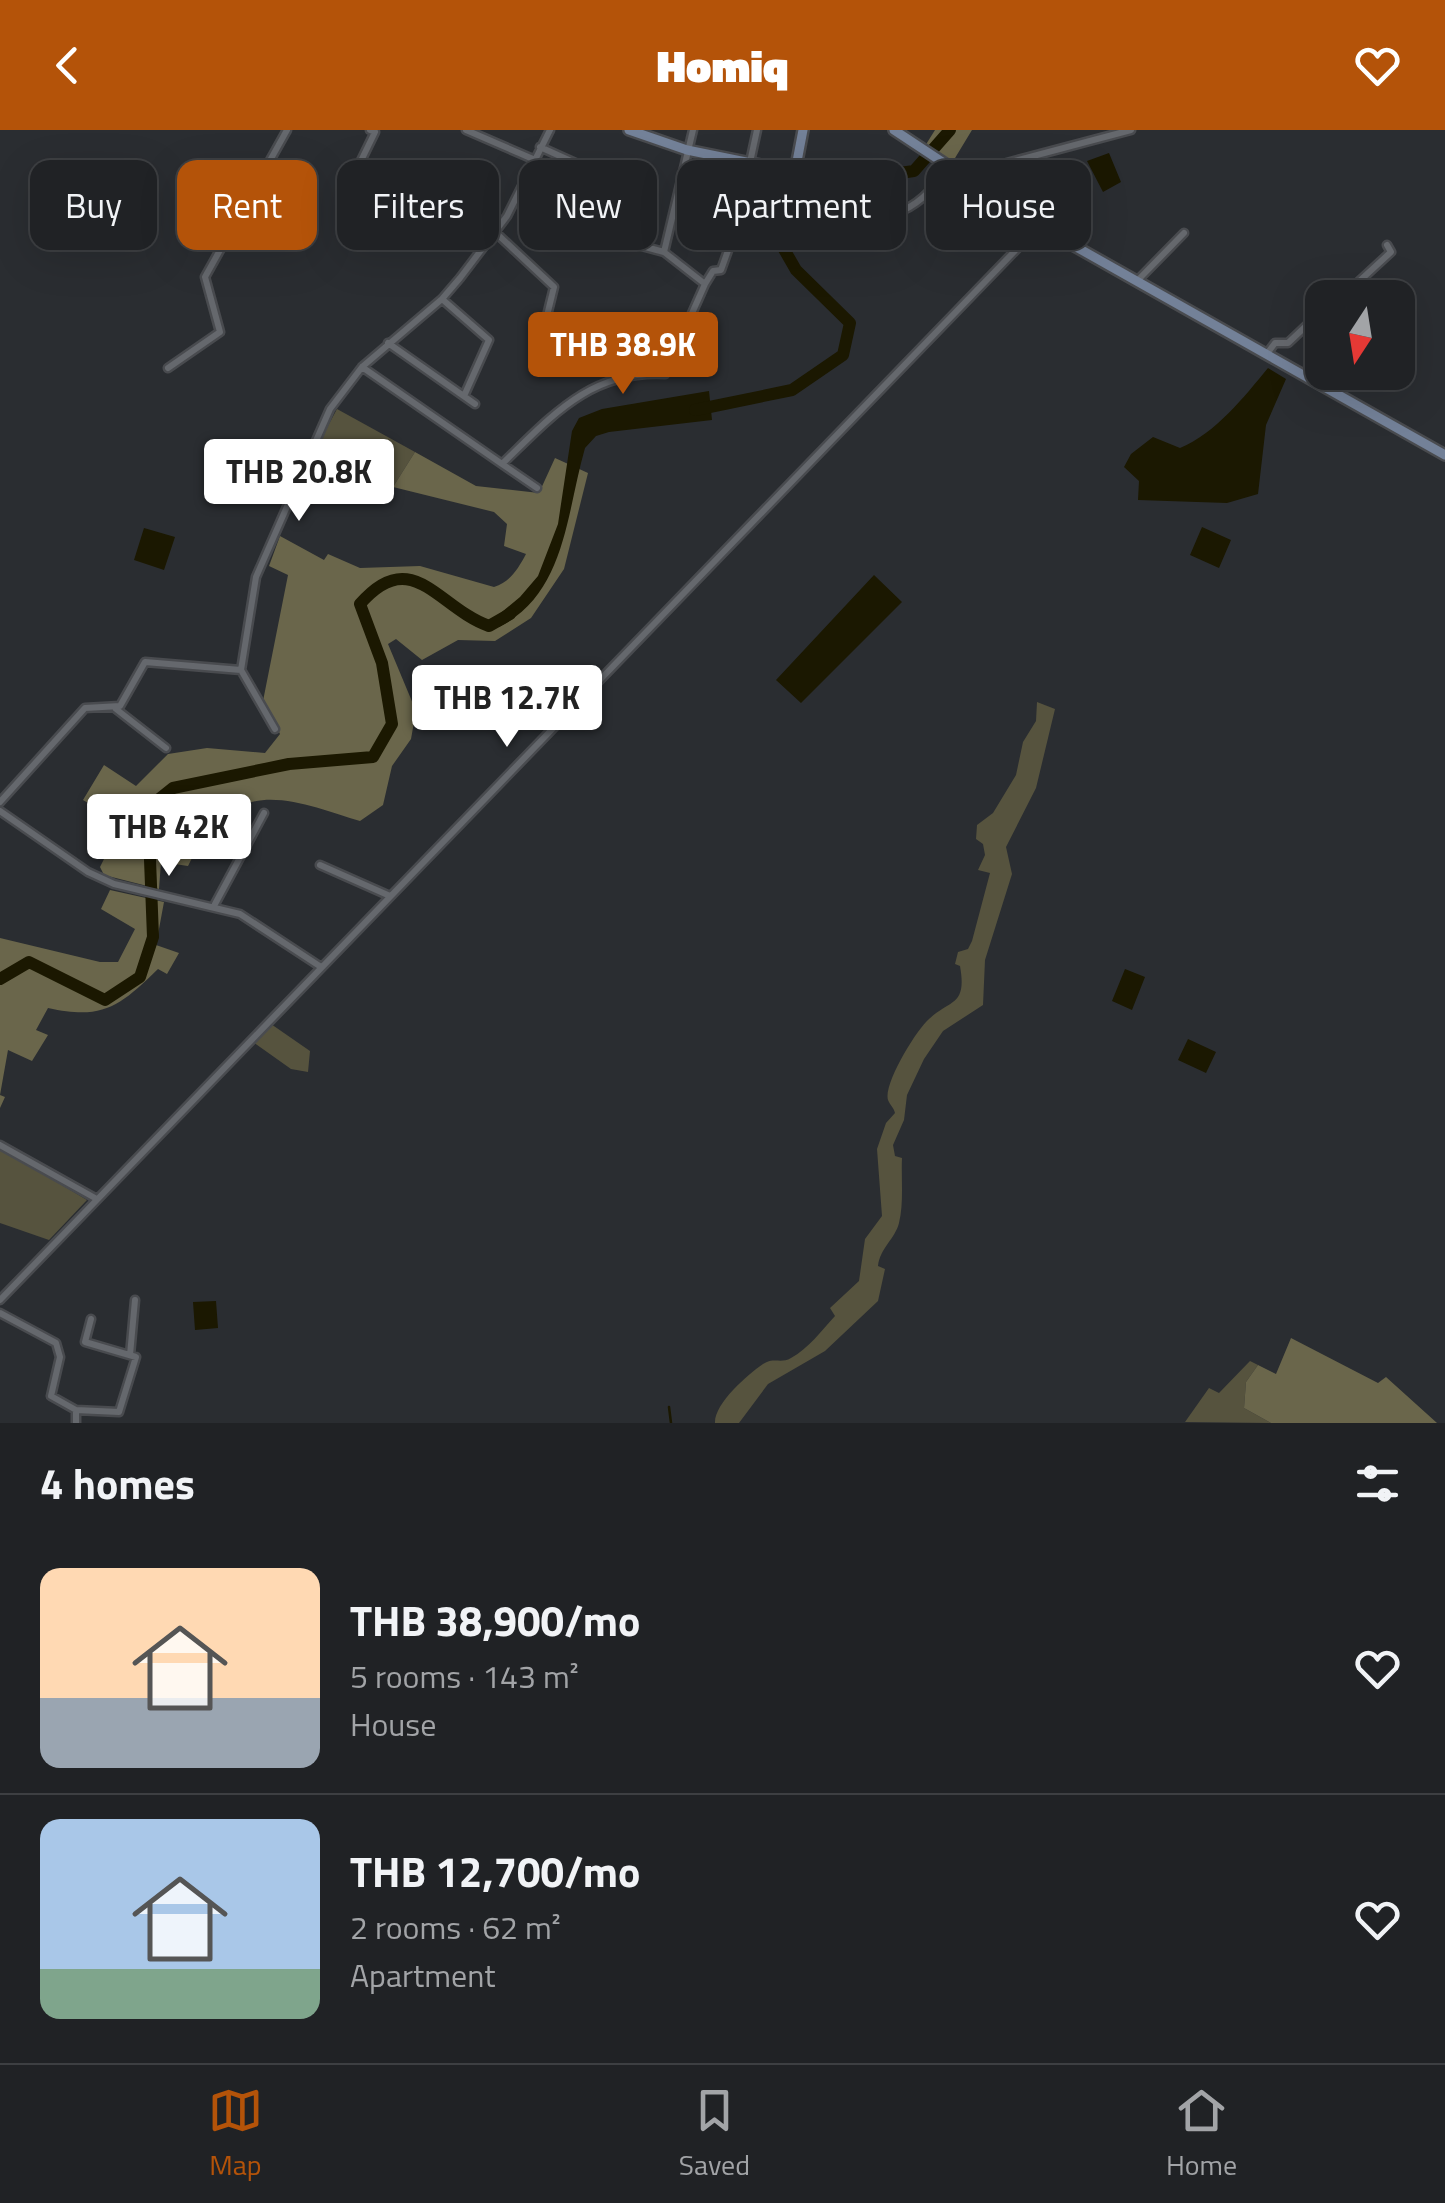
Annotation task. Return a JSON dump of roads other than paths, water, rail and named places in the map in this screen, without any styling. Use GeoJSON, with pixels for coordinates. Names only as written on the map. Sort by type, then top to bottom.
{"type":"FeatureCollection","features":[{"type":"Feature","properties":{"kind":"street"},"geometry":{"type":"LineString","coordinates":[[168,368],[220,332],[205,276],[232,236],[286,130]]}},
{"type":"Feature","properties":{"kind":"street"},"geometry":{"type":"LineString","coordinates":[[361,160],[375,132],[370,130]]}},
{"type":"Feature","properties":{"kind":"street"},"geometry":{"type":"LineString","coordinates":[[466,130],[533,159]]}},
{"type":"Feature","properties":{"kind":"street"},"geometry":{"type":"LineString","coordinates":[[499,226],[550,130]]}},
{"type":"Feature","properties":{"kind":"street"},"geometry":{"type":"LineString","coordinates":[[629,130],[688,150],[740,160]]}},
{"type":"Feature","properties":{"kind":"street"},"geometry":{"type":"LineString","coordinates":[[664,252],[694,130]]}},
{"type":"Feature","properties":{"kind":"street"},"geometry":{"type":"LineString","coordinates":[[751,160],[757,130]]}},
{"type":"Feature","properties":{"kind":"street"},"geometry":{"type":"LineString","coordinates":[[796,160],[802,130]]}},
{"type":"Feature","properties":{"kind":"street"},"geometry":{"type":"LineString","coordinates":[[894,130],[939,160]]}},
{"type":"Feature","properties":{"kind":"street"},"geometry":{"type":"LineString","coordinates":[[1018,160],[1132,130]]}},
{"type":"Feature","properties":{"kind":"street"},"geometry":{"type":"LineString","coordinates":[[540,147],[569,160]]}},
{"type":"Feature","properties":{"kind":"street"},"geometry":{"type":"LineString","coordinates":[[517,197],[612,238],[664,252],[705,284]]}},
{"type":"Feature","properties":{"kind":"street"},"geometry":{"type":"LineString","coordinates":[[1136,280],[1184,233]]}},
{"type":"Feature","properties":{"kind":"street"},"geometry":{"type":"LineString","coordinates":[[499,236],[554,287],[543,332],[626,375]]}},
{"type":"Feature","properties":{"kind":"street"},"geometry":{"type":"LineString","coordinates":[[1361,280],[1391,252],[1387,245]]}},
{"type":"Feature","properties":{"kind":"street"},"geometry":{"type":"LineString","coordinates":[[274,729],[241,670],[256,577],[296,484],[330,408],[362,367],[442,300],[481,250]]}},
{"type":"Feature","properties":{"kind":"street"},"geometry":{"type":"LineString","coordinates":[[502,464],[554,410],[626,375],[665,374],[705,284],[713,271],[721,270],[727,250]]}},
{"type":"Feature","properties":{"kind":"street"},"geometry":{"type":"LineString","coordinates":[[0,1300],[1016,250]]}},
{"type":"Feature","properties":{"kind":"street"},"geometry":{"type":"LineString","coordinates":[[1082,250],[1445,455]]}},
{"type":"Feature","properties":{"kind":"street"},"geometry":{"type":"LineString","coordinates":[[442,300],[489,340],[464,396]]}},
{"type":"Feature","properties":{"kind":"street"},"geometry":{"type":"LineString","coordinates":[[1265,356],[1274,342],[1288,343],[1305,327]]}},
{"type":"Feature","properties":{"kind":"street"},"geometry":{"type":"LineString","coordinates":[[603,362],[618,328]]}},
{"type":"Feature","properties":{"kind":"street"},"geometry":{"type":"LineString","coordinates":[[388,343],[475,404]]}},
{"type":"Feature","properties":{"kind":"street"},"geometry":{"type":"LineString","coordinates":[[362,367],[536,488]]}},
{"type":"Feature","properties":{"kind":"street"},"geometry":{"type":"LineString","coordinates":[[234,458],[296,484]]}},
{"type":"Feature","properties":{"kind":"street"},"geometry":{"type":"LineString","coordinates":[[116,709],[142,666],[151,661],[241,670]]}},
{"type":"Feature","properties":{"kind":"street"},"geometry":{"type":"LineString","coordinates":[[0,802],[85,708],[98,705],[116,709],[166,748]]}},
{"type":"Feature","properties":{"kind":"street"},"geometry":{"type":"LineString","coordinates":[[0,811],[58,855],[114,884],[240,914],[321,967]]}},
{"type":"Feature","properties":{"kind":"street"},"geometry":{"type":"LineString","coordinates":[[214,905],[264,813]]}},
{"type":"Feature","properties":{"kind":"street"},"geometry":{"type":"LineString","coordinates":[[320,866],[390,896]]}},
{"type":"Feature","properties":{"kind":"street"},"geometry":{"type":"LineString","coordinates":[[0,1145],[96,1198]]}},
{"type":"Feature","properties":{"kind":"street"},"geometry":{"type":"LineString","coordinates":[[130,1355],[135,1300]]}},
{"type":"Feature","properties":{"kind":"street"},"geometry":{"type":"LineString","coordinates":[[0,1313],[56,1343],[60,1357],[51,1396],[76,1410],[119,1412],[136,1357],[84,1342],[91,1319]]}},
{"type":"Feature","properties":{"kind":"street"},"geometry":{"type":"LineString","coordinates":[[76,1410],[76,1423]]}},
{"type":"Feature","properties":{"kind":"waterway"},"geometry":{"type":"LineString","coordinates":[[695,410],[792,390],[843,355],[850,323],[796,270],[777,237],[791,201],[864,178],[914,171],[950,130]]}},
{"type":"Feature","properties":{"kind":"waterway"},"geometry":{"type":"LineString","coordinates":[[0,979],[29,962],[105,1000],[140,977],[153,937],[148,808],[173,788],[289,764],[373,757],[392,724],[382,663],[360,604],[378,587],[395,580],[410,580],[489,626],[510,614]]}},
{"type":"Feature","properties":{"kind":"waterway"},"geometry":{"type":"LineString","coordinates":[[669,1407],[671,1423]]}}]}
